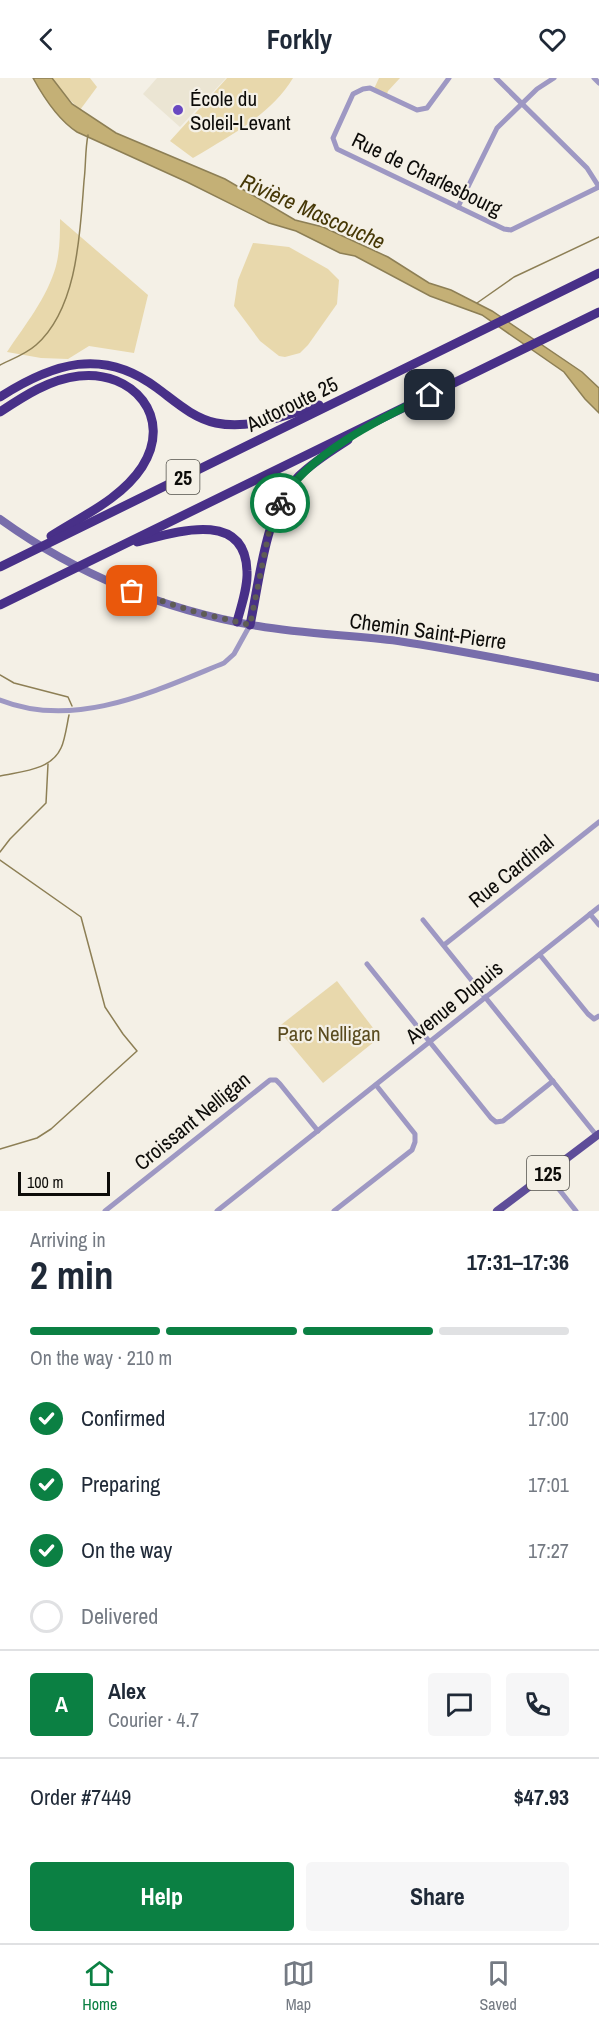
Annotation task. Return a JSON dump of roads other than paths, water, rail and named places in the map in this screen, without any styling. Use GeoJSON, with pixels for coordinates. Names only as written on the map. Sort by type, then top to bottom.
{"type":"FeatureCollection","features":[{"type":"Feature","properties":{"kind":"highway","name":"Autoroute 25"},"geometry":{"type":"LineString","coordinates":[[0,567],[599,273]]}},
{"type":"Feature","properties":{"kind":"highway","name":"25"},"geometry":{"type":"LineString","coordinates":[[0,605],[599,312]]}},
{"type":"Feature","properties":{"kind":"highway"},"geometry":{"type":"LineString","coordinates":[[0,397],[42,373],[62,366],[81,363],[105,364],[126,370],[150,382],[191,413],[225,424],[268,421],[347,396]]}},
{"type":"Feature","properties":{"kind":"highway"},"geometry":{"type":"LineString","coordinates":[[0,412],[26,395],[51,383],[77,376],[100,376],[122,383],[138,394],[150,414],[153,428],[147,458],[125,486],[109,500],[18,558]]}},
{"type":"Feature","properties":{"kind":"highway"},"geometry":{"type":"LineString","coordinates":[[250,625],[271,525],[282,498],[298,477],[312,465],[379,420]]}},
{"type":"Feature","properties":{"kind":"highway"},"geometry":{"type":"LineString","coordinates":[[120,547],[189,530],[208,529],[226,535],[240,546],[247,569],[237,622]]}},
{"type":"Feature","properties":{"kind":"main road","name":"125"},"geometry":{"type":"LineString","coordinates":[[497,1211],[598,1135]]}},
{"type":"Feature","properties":{"kind":"street","name":"Rue de Charlesbourg"},"geometry":{"type":"LineString","coordinates":[[449,78],[427,108],[417,110],[370,88],[353,94],[333,138],[337,149],[504,229],[511,230],[599,187]]}},
{"type":"Feature","properties":{"kind":"street"},"geometry":{"type":"LineString","coordinates":[[496,78],[586,168],[599,187]]}},
{"type":"Feature","properties":{"kind":"street"},"geometry":{"type":"LineString","coordinates":[[458,207],[497,128],[537,89],[554,78]]}},
{"type":"Feature","properties":{"kind":"street"},"geometry":{"type":"LineString","coordinates":[[594,78],[599,83]]}},
{"type":"Feature","properties":{"kind":"street","name":"Chemin Saint-Pierre"},"geometry":{"type":"LineString","coordinates":[[0,519],[57,555],[112,582],[172,605],[250,625],[417,644],[599,678]]}},
{"type":"Feature","properties":{"kind":"street"},"geometry":{"type":"LineString","coordinates":[[237,622],[243,636]]}},
{"type":"Feature","properties":{"kind":"street"},"geometry":{"type":"LineString","coordinates":[[0,700],[21,707],[40,709],[69,710],[110,705],[224,663],[234,654],[250,625]]}},
{"type":"Feature","properties":{"kind":"street","name":"Rue Cardinal"},"geometry":{"type":"LineString","coordinates":[[444,945],[599,822]]}},
{"type":"Feature","properties":{"kind":"street","name":"Avenue Dupuis"},"geometry":{"type":"LineString","coordinates":[[217,1211],[599,907]]}},
{"type":"Feature","properties":{"kind":"street"},"geometry":{"type":"LineString","coordinates":[[590,914],[599,925]]}},
{"type":"Feature","properties":{"kind":"street"},"geometry":{"type":"LineString","coordinates":[[423,920],[598,1135]]}},
{"type":"Feature","properties":{"kind":"street"},"geometry":{"type":"LineString","coordinates":[[540,955],[588,1014],[594,1019],[599,1016]]}},
{"type":"Feature","properties":{"kind":"street"},"geometry":{"type":"LineString","coordinates":[[367,964],[496,1122],[503,1121],[553,1082]]}},
{"type":"Feature","properties":{"kind":"street","name":"Croissant Nelligan"},"geometry":{"type":"LineString","coordinates":[[105,1211],[270,1080],[276,1080],[280,1084],[318,1131]]}},
{"type":"Feature","properties":{"kind":"street"},"geometry":{"type":"LineString","coordinates":[[334,1211],[412,1150],[415,1142],[415,1134],[376,1085]]}},
{"type":"Feature","properties":{"kind":"street"},"geometry":{"type":"LineString","coordinates":[[547,1174],[576,1211]]}},
{"type":"Feature","properties":{"kind":"waterway"},"geometry":{"type":"LineString","coordinates":[[0,365],[36,345],[50,329],[61,311],[69,290],[78,246],[88,135]]}},
{"type":"Feature","properties":{"kind":"waterway"},"geometry":{"type":"LineString","coordinates":[[477,303],[514,277],[599,237]]}},
{"type":"Feature","properties":{"kind":"waterway"},"geometry":{"type":"LineString","coordinates":[[0,675],[14,683],[68,697],[72,706]]}},
{"type":"Feature","properties":{"kind":"waterway"},"geometry":{"type":"LineString","coordinates":[[0,776],[27,771],[50,761],[62,745],[69,715]]}},
{"type":"Feature","properties":{"kind":"waterway"},"geometry":{"type":"LineString","coordinates":[[0,852],[46,803],[48,764]]}},
{"type":"Feature","properties":{"kind":"waterway"},"geometry":{"type":"LineString","coordinates":[[0,860],[81,917],[105,1007],[137,1051],[51,1129],[37,1138],[0,1149]]}},
{"type":"Feature","properties":{"kind":"place","name":"École du Soleil-Levant"},"geometry":{"type":"Point","coordinates":[178,110]}},
{"type":"Feature","properties":{"kind":"water label","name":"Rivière Mascouche"},"geometry":{"type":"Point","coordinates":[313,211]}},
{"type":"Feature","properties":{"kind":"park label","name":"Parc Nelligan"},"geometry":{"type":"Point","coordinates":[329,1033]}}]}
